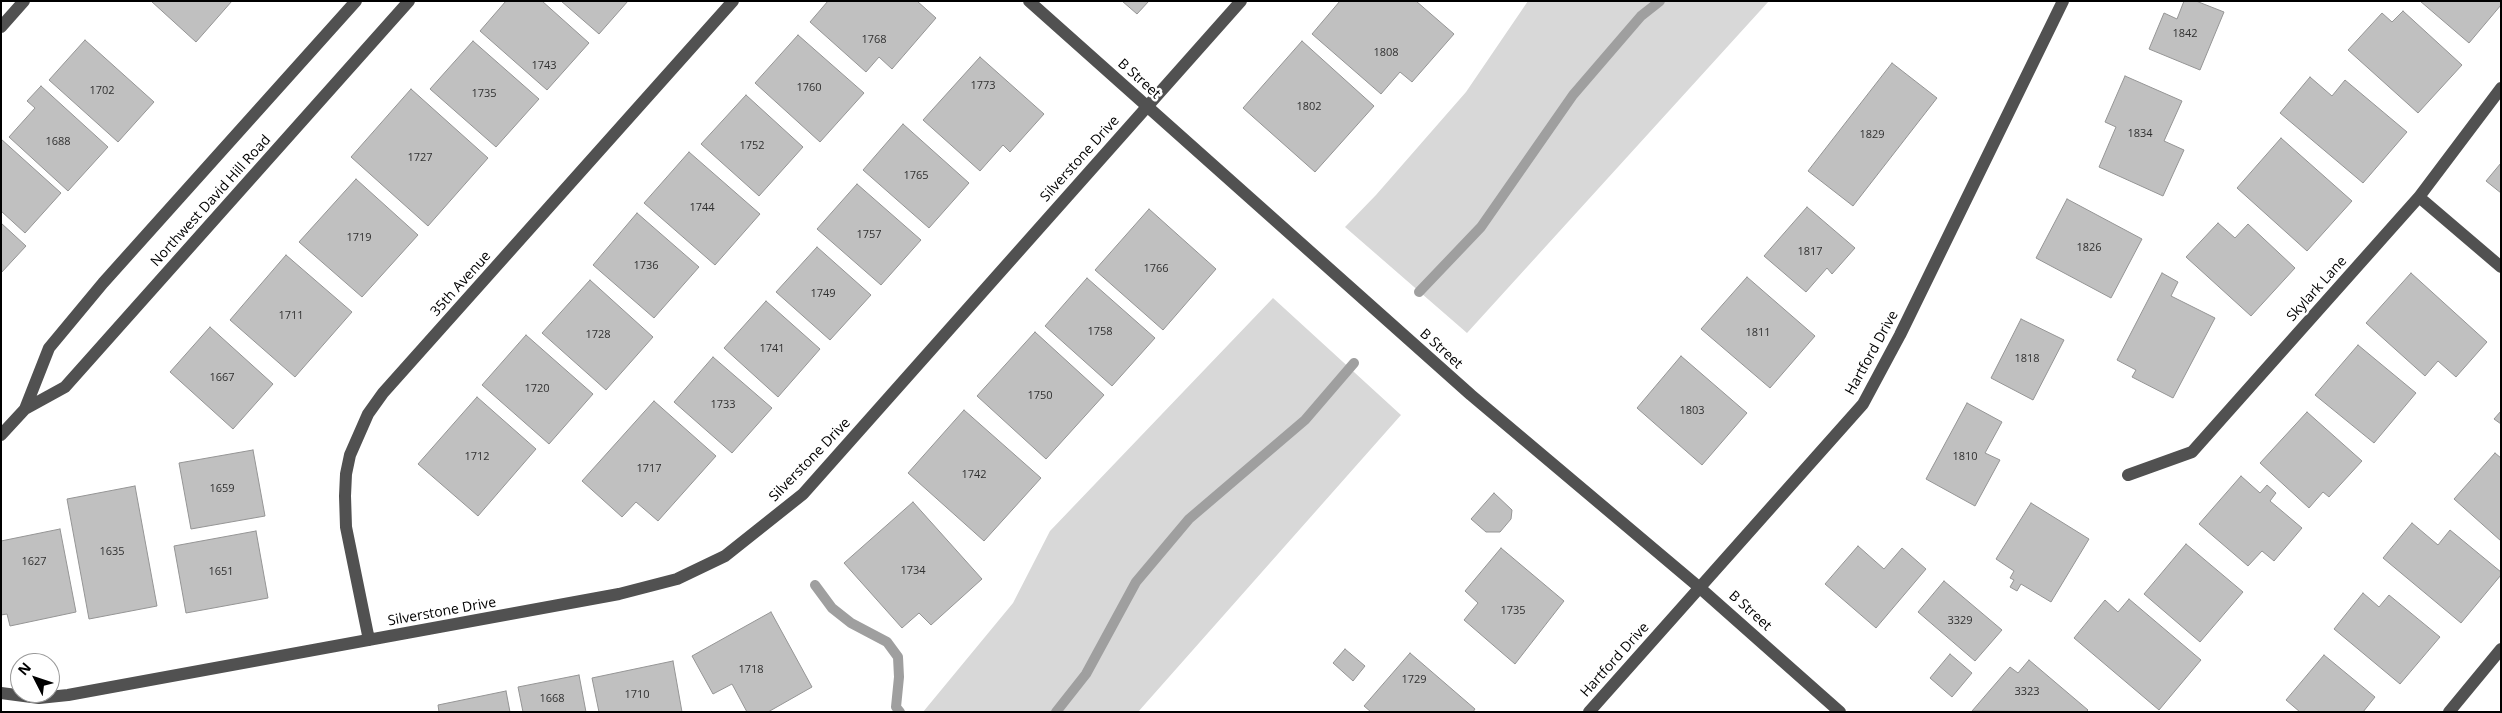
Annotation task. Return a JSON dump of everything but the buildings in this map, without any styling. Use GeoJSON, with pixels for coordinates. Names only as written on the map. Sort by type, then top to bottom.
{"type":"FeatureCollection","features":[{"type":"Feature","properties":{"kind":"street"},"geometry":{"type":"LineString","coordinates":[[1,27],[24,1]]}},
{"type":"Feature","properties":{"kind":"street","name":"Northwest David Hill Road"},"geometry":{"type":"LineString","coordinates":[[25,409],[48,348],[103,283],[356,1]]}},
{"type":"Feature","properties":{"kind":"street","name":"Northwest David Hill Road"},"geometry":{"type":"LineString","coordinates":[[1,435],[25,409],[65,387],[409,1]]}},
{"type":"Feature","properties":{"kind":"street","name":"35th Avenue"},"geometry":{"type":"LineString","coordinates":[[369,640],[346,527],[345,496],[346,474],[350,455],[368,414],[383,393],[733,1]]}},
{"type":"Feature","properties":{"kind":"street","name":"B Street"},"geometry":{"type":"LineString","coordinates":[[1029,1],[1470,395],[1700,588],[1840,712]]}},
{"type":"Feature","properties":{"kind":"street","name":"Silverstone Drive"},"geometry":{"type":"LineString","coordinates":[[1,694],[39,698],[68,696],[648,588],[677,579],[725,556],[803,494],[1241,1]]}},
{"type":"Feature","properties":{"kind":"street","name":"Hartford Drive"},"geometry":{"type":"LineString","coordinates":[[1589,712],[1863,404],[1900,336],[2063,1]]}},
{"type":"Feature","properties":{"kind":"street","name":"Skylark Lane"},"geometry":{"type":"LineString","coordinates":[[2128,475],[2192,452],[2418,197],[2501,88]]}},
{"type":"Feature","properties":{"kind":"street"},"geometry":{"type":"LineString","coordinates":[[2418,197],[2501,267]]}},
{"type":"Feature","properties":{"kind":"street"},"geometry":{"type":"LineString","coordinates":[[2449,712],[2501,649]]}},
{"type":"Feature","properties":{"kind":"shaded area"},"geometry":{"type":"Polygon","coordinates":[[[1528,1],[1769,1],[1467,333],[1345,227],[1376,195],[1466,92],[1528,1]]]}},
{"type":"Feature","properties":{"kind":"shaded area"},"geometry":{"type":"Polygon","coordinates":[[[1273,298],[1401,415],[1138,712],[923,712],[1013,603],[1050,531],[1273,298]]]}},
{"type":"Feature","properties":{"kind":"waterway"},"geometry":{"type":"LineString","coordinates":[[1419,292],[1481,227],[1573,95],[1641,16],[1660,1]]}},
{"type":"Feature","properties":{"kind":"waterway"},"geometry":{"type":"LineString","coordinates":[[1056,712],[1086,674],[1136,582],[1189,519],[1305,420],[1354,363]]}},
{"type":"Feature","properties":{"kind":"waterway"},"geometry":{"type":"LineString","coordinates":[[815,585],[832,608],[851,623],[887,642],[898,657],[899,677],[896,707],[900,712]]}}]}
